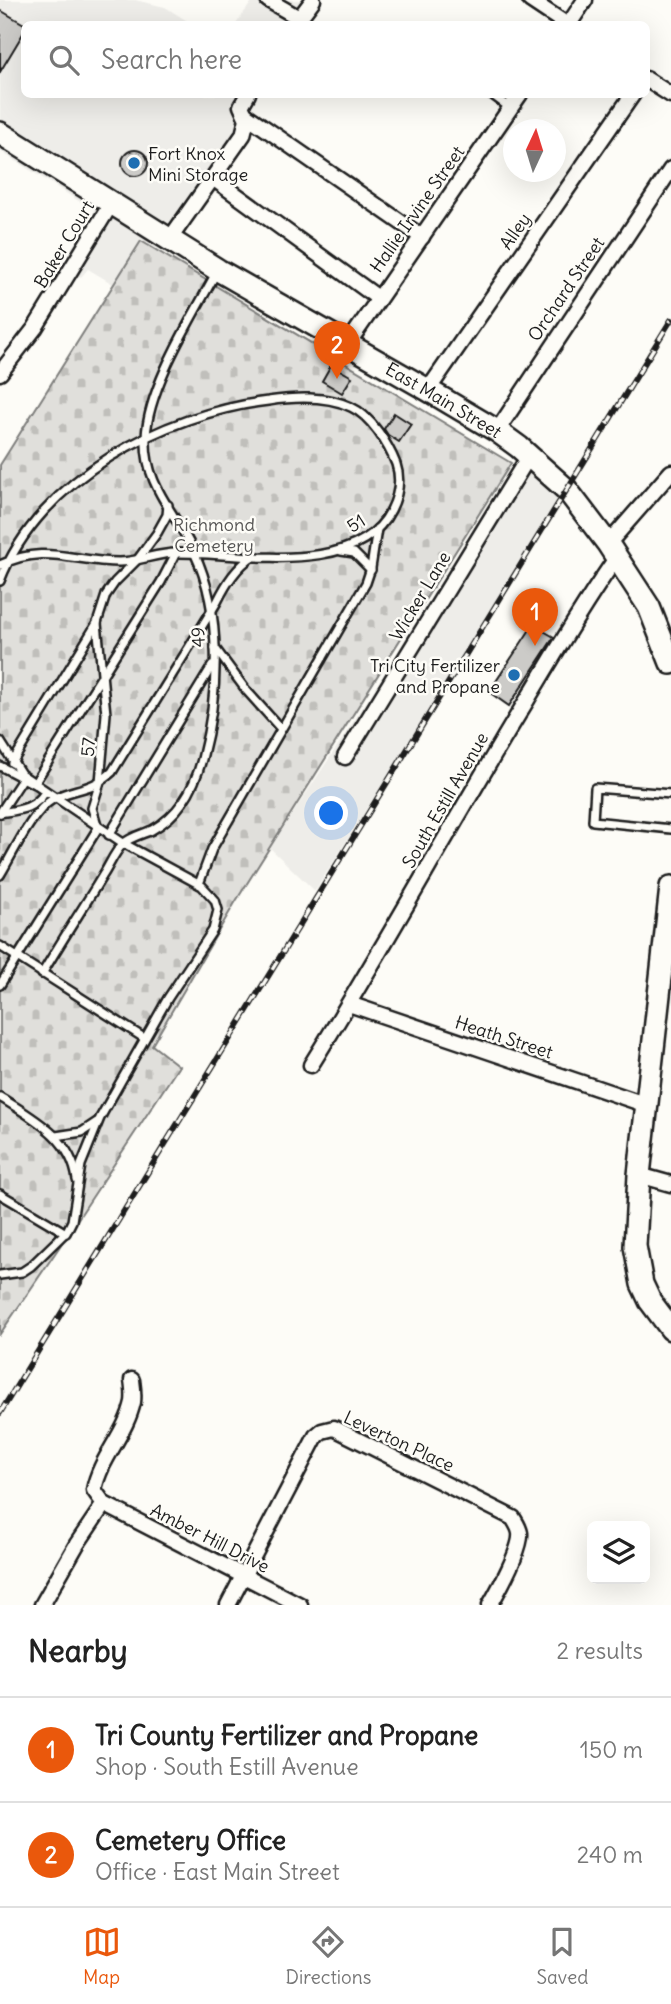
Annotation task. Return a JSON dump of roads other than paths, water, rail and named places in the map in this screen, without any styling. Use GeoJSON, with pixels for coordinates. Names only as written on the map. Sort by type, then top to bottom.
{"type":"FeatureCollection","features":[{"type":"Feature","properties":{"kind":"main road","name":"East Main Street"},"geometry":{"type":"LineString","coordinates":[[0,133],[218,270],[496,431],[529,456],[567,490],[612,551],[649,607],[671,659]]}},
{"type":"Feature","properties":{"kind":"main road"},"geometry":{"type":"LineString","coordinates":[[671,887],[668,953],[639,1175],[635,1246],[650,1301],[671,1329]]}},
{"type":"Feature","properties":{"kind":"street"},"geometry":{"type":"LineString","coordinates":[[268,0],[297,21],[313,0]]}},
{"type":"Feature","properties":{"kind":"street"},"geometry":{"type":"LineString","coordinates":[[530,0],[563,21]]}},
{"type":"Feature","properties":{"kind":"street"},"geometry":{"type":"LineString","coordinates":[[570,21],[585,0]]}},
{"type":"Feature","properties":{"kind":"street"},"geometry":{"type":"LineString","coordinates":[[650,82],[671,95]]}},
{"type":"Feature","properties":{"kind":"street"},"geometry":{"type":"LineString","coordinates":[[169,240],[243,135],[247,127],[246,115],[241,106],[246,98]]}},
{"type":"Feature","properties":{"kind":"street","name":"Hallie Irvine Street"},"geometry":{"type":"LineString","coordinates":[[347,345],[517,98]]}},
{"type":"Feature","properties":{"kind":"street","name":"Alley"},"geometry":{"type":"LineString","coordinates":[[428,390],[630,98]]}},
{"type":"Feature","properties":{"kind":"street"},"geometry":{"type":"LineString","coordinates":[[246,115],[422,237]]}},
{"type":"Feature","properties":{"kind":"street","name":"Orchard Street"},"geometry":{"type":"LineString","coordinates":[[496,431],[671,169]]}},
{"type":"Feature","properties":{"kind":"street"},"geometry":{"type":"LineString","coordinates":[[213,178],[378,298]]}},
{"type":"Feature","properties":{"kind":"street","name":"Baker Court"},"geometry":{"type":"LineString","coordinates":[[0,373],[35,328],[111,204]]}},
{"type":"Feature","properties":{"kind":"street","name":"Wicker Lane"},"geometry":{"type":"LineString","coordinates":[[345,757],[529,456]]}},
{"type":"Feature","properties":{"kind":"street","name":"South Estill Avenue"},"geometry":{"type":"LineString","coordinates":[[310,1065],[579,614],[612,551],[671,472]]}},
{"type":"Feature","properties":{"kind":"street","name":"Heath Street"},"geometry":{"type":"LineString","coordinates":[[349,1003],[647,1105]]}},
{"type":"Feature","properties":{"kind":"street"},"geometry":{"type":"LineString","coordinates":[[639,1175],[671,1184]]}},
{"type":"Feature","properties":{"kind":"street"},"geometry":{"type":"LineString","coordinates":[[42,1605],[104,1504],[94,1490],[97,1476],[125,1423],[133,1400],[132,1380]]}},
{"type":"Feature","properties":{"kind":"street","name":"Leverton Place"},"geometry":{"type":"LineString","coordinates":[[228,1605],[316,1436],[322,1431],[334,1428],[513,1518],[520,1530],[520,1540],[503,1584],[490,1605]]}},
{"type":"Feature","properties":{"kind":"street","name":"Amber Hill Drive"},"geometry":{"type":"LineString","coordinates":[[104,1504],[300,1605]]}},
{"type":"Feature","properties":{"kind":"lane"},"geometry":{"type":"LineString","coordinates":[[497,98],[511,108]]}},
{"type":"Feature","properties":{"kind":"lane","name":"49"},"geometry":{"type":"LineString","coordinates":[[43,974],[123,844],[177,813],[198,772],[209,728],[215,647],[212,611],[195,554],[168,505],[154,487],[146,464],[146,437],[156,390],[195,309],[218,270]]}},
{"type":"Feature","properties":{"kind":"lane","name":"51"},"geometry":{"type":"LineString","coordinates":[[0,565],[10,560],[41,553],[127,562],[176,553],[308,557],[337,551],[366,539],[377,529],[395,503],[399,483],[397,467],[388,448],[370,423],[353,407],[312,398],[246,403],[198,415],[146,437],[95,468],[62,495],[33,522],[10,560],[0,581]]}},
{"type":"Feature","properties":{"kind":"lane","name":"57"},"geometry":{"type":"LineString","coordinates":[[98,828],[92,808],[100,782],[107,714],[97,623],[106,595],[138,559],[164,522],[168,505]]}},
{"type":"Feature","properties":{"kind":"lane"},"geometry":{"type":"LineString","coordinates":[[199,884],[212,849],[359,597],[371,570],[377,529]]}},
{"type":"Feature","properties":{"kind":"lane"},"geometry":{"type":"LineString","coordinates":[[337,551],[354,553],[371,570]]}},
{"type":"Feature","properties":{"kind":"lane"},"geometry":{"type":"LineString","coordinates":[[34,784],[161,582],[176,553]]}},
{"type":"Feature","properties":{"kind":"lane"},"geometry":{"type":"LineString","coordinates":[[0,875],[41,810],[54,798],[85,790],[111,772],[236,569],[255,555]]}},
{"type":"Feature","properties":{"kind":"lane"},"geometry":{"type":"LineString","coordinates":[[12,763],[97,623]]}},
{"type":"Feature","properties":{"kind":"lane"},"geometry":{"type":"LineString","coordinates":[[215,647],[246,690],[281,729]]}},
{"type":"Feature","properties":{"kind":"lane"},"geometry":{"type":"LineString","coordinates":[[109,835],[214,662]]}},
{"type":"Feature","properties":{"kind":"lane"},"geometry":{"type":"LineString","coordinates":[[0,741],[21,774],[123,844],[199,884],[210,892],[218,910],[217,920],[200,951],[144,1038],[100,1118],[89,1143],[77,1184],[72,1221],[66,1233],[22,1272],[0,1275]]}},
{"type":"Feature","properties":{"kind":"lane"},"geometry":{"type":"LineString","coordinates":[[0,766],[34,784]]}},
{"type":"Feature","properties":{"kind":"lane"},"geometry":{"type":"LineString","coordinates":[[0,813],[23,778]]}},
{"type":"Feature","properties":{"kind":"lane"},"geometry":{"type":"LineString","coordinates":[[671,794],[595,788],[593,821],[671,829]]}},
{"type":"Feature","properties":{"kind":"lane"},"geometry":{"type":"LineString","coordinates":[[0,813],[33,806],[45,792]]}},
{"type":"Feature","properties":{"kind":"lane"},"geometry":{"type":"LineString","coordinates":[[0,985],[98,828]]}},
{"type":"Feature","properties":{"kind":"lane"},"geometry":{"type":"LineString","coordinates":[[0,946],[144,1038]]}},
{"type":"Feature","properties":{"kind":"lane"},"geometry":{"type":"LineString","coordinates":[[0,1097],[56,1136],[73,1162],[77,1184]]}},
{"type":"Feature","properties":{"kind":"lane"},"geometry":{"type":"LineString","coordinates":[[56,1136],[82,1132],[100,1118]]}},
{"type":"Feature","properties":{"kind":"lane"},"geometry":{"type":"LineString","coordinates":[[0,1194],[66,1233]]}},
{"type":"Feature","properties":{"kind":"railway"},"geometry":{"type":"LineString","coordinates":[[0,1413],[671,320]]}},
{"type":"Feature","properties":{"kind":"place","name":"Fort Knox Mini Storage"},"geometry":{"type":"Point","coordinates":[134,163]}},
{"type":"Feature","properties":{"kind":"place","name":"Cemetery Office"},"geometry":{"type":"Point","coordinates":[337,379]}},
{"type":"Feature","properties":{"kind":"place","name":"Tri County Fertilizer and Propane"},"geometry":{"type":"Point","coordinates":[535,646]}},
{"type":"Feature","properties":{"kind":"place","name":"Tri City Fertilizer and Propane"},"geometry":{"type":"Point","coordinates":[514,675]}},
{"type":"Feature","properties":{"kind":"park label","name":"Richmond Cemetery"},"geometry":{"type":"Point","coordinates":[214,534]}}]}
